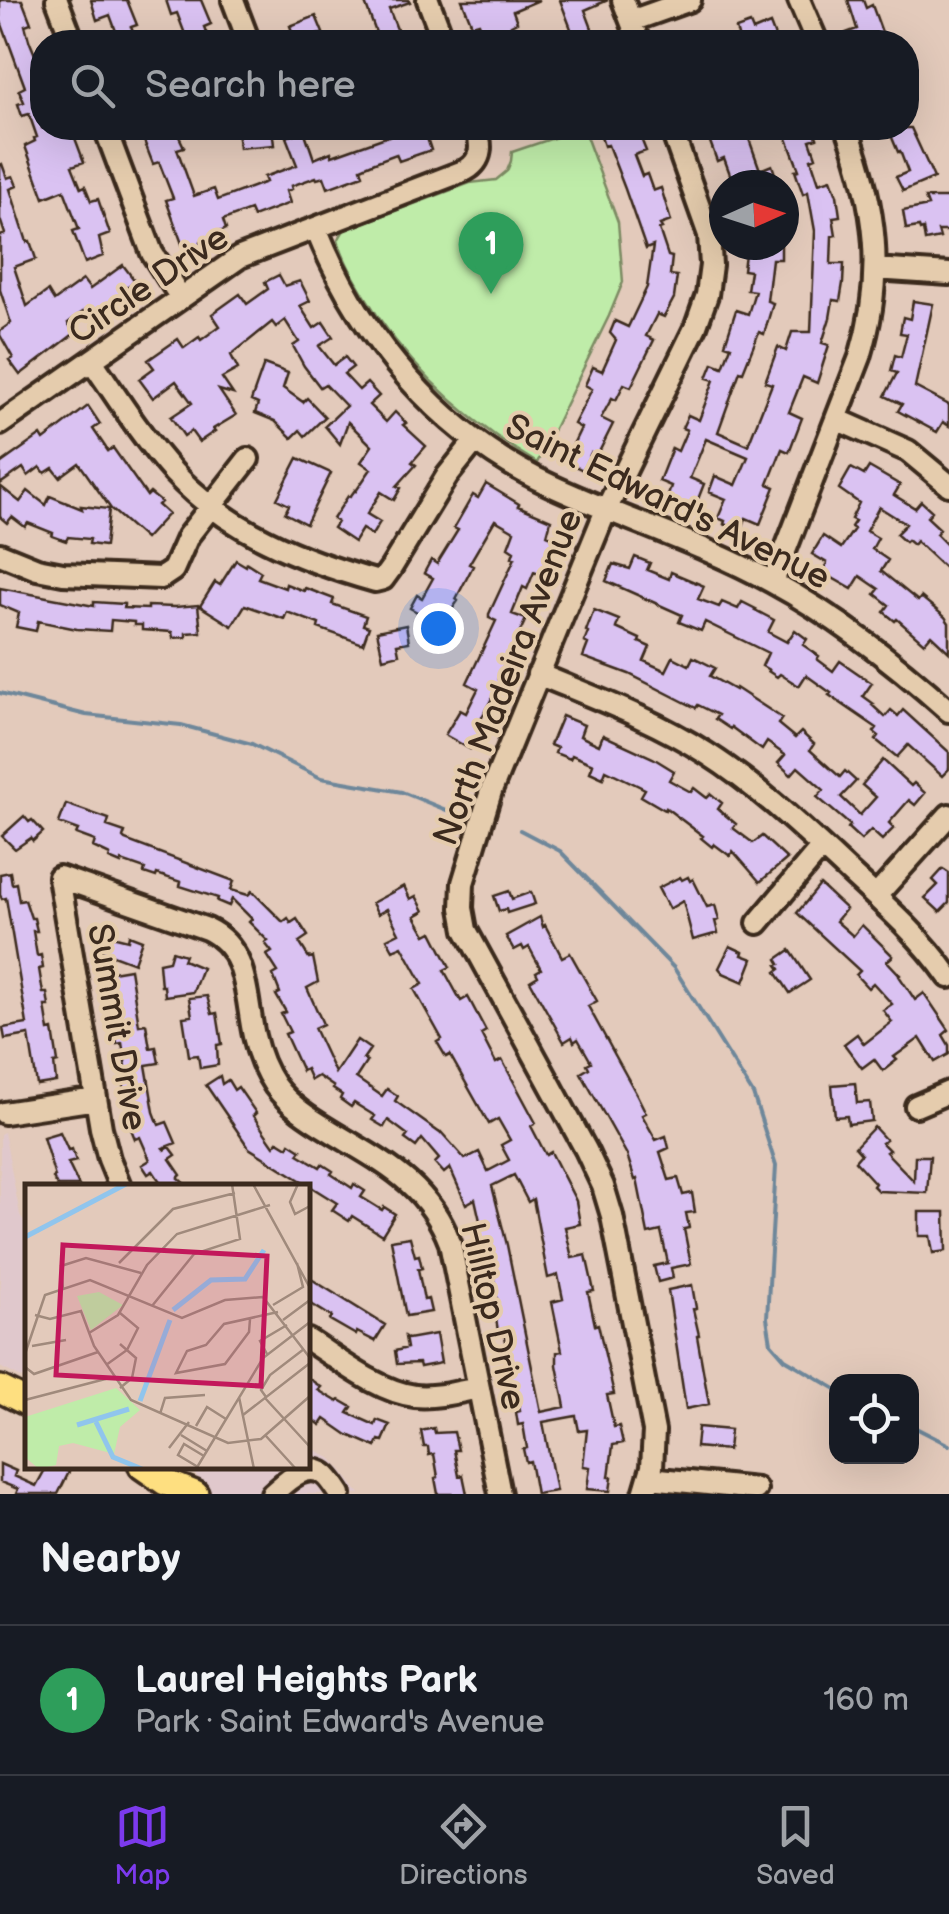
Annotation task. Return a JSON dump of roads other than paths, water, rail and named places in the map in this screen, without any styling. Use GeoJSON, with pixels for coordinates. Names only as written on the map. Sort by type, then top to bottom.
{"type":"FeatureCollection","features":[{"type":"Feature","properties":{"kind":"main road"},"geometry":{"type":"LineString","coordinates":[[0,1388],[25,1401]]}},
{"type":"Feature","properties":{"kind":"main road"},"geometry":{"type":"LineString","coordinates":[[146,1469],[168,1488],[194,1494]]}},
{"type":"Feature","properties":{"kind":"street"},"geometry":{"type":"LineString","coordinates":[[57,0],[68,30]]}},
{"type":"Feature","properties":{"kind":"street"},"geometry":{"type":"LineString","coordinates":[[233,0],[245,30]]}},
{"type":"Feature","properties":{"kind":"street"},"geometry":{"type":"LineString","coordinates":[[428,0],[439,30]]}},
{"type":"Feature","properties":{"kind":"street"},"geometry":{"type":"LineString","coordinates":[[623,0],[634,30]]}},
{"type":"Feature","properties":{"kind":"street"},"geometry":{"type":"LineString","coordinates":[[631,21],[690,0]]}},
{"type":"Feature","properties":{"kind":"street"},"geometry":{"type":"LineString","coordinates":[[799,0],[811,30]]}},
{"type":"Feature","properties":{"kind":"street"},"geometry":{"type":"LineString","coordinates":[[110,140],[152,253],[181,298]]}},
{"type":"Feature","properties":{"kind":"street","name":"Circle Drive"},"geometry":{"type":"LineString","coordinates":[[3,415],[92,361],[240,257],[466,170],[479,155],[479,140]]}},
{"type":"Feature","properties":{"kind":"street","name":"North Madeira Avenue"},"geometry":{"type":"LineString","coordinates":[[647,1486],[655,1444],[652,1414],[608,1200],[586,1150],[466,930],[462,908],[463,882],[479,826],[538,674],[606,510],[696,326],[709,285],[708,235],[676,140]]}},
{"type":"Feature","properties":{"kind":"street"},"geometry":{"type":"LineString","coordinates":[[773,582],[866,339],[872,305],[873,220],[851,140]]}},
{"type":"Feature","properties":{"kind":"street","name":"Saint Edward's Avenue"},"geometry":{"type":"LineString","coordinates":[[316,228],[348,294],[383,348],[422,394],[474,441],[532,476],[773,582],[864,640],[949,711]]}},
{"type":"Feature","properties":{"kind":"street"},"geometry":{"type":"LineString","coordinates":[[875,269],[949,274]]}},
{"type":"Feature","properties":{"kind":"street"},"geometry":{"type":"LineString","coordinates":[[92,361],[162,458],[211,506],[282,550],[380,581],[474,441]]}},
{"type":"Feature","properties":{"kind":"street"},"geometry":{"type":"LineString","coordinates":[[836,418],[908,451],[949,484]]}},
{"type":"Feature","properties":{"kind":"street"},"geometry":{"type":"LineString","coordinates":[[0,554],[64,574],[160,578],[173,570],[184,543],[248,459]]}},
{"type":"Feature","properties":{"kind":"street"},"geometry":{"type":"LineString","coordinates":[[538,674],[635,714],[706,753],[758,790],[876,896],[949,977]]}},
{"type":"Feature","properties":{"kind":"street"},"geometry":{"type":"LineString","coordinates":[[876,896],[949,816]]}},
{"type":"Feature","properties":{"kind":"street"},"geometry":{"type":"LineString","coordinates":[[758,923],[822,847]]}},
{"type":"Feature","properties":{"kind":"street","name":"Summit Drive"},"geometry":{"type":"LineString","coordinates":[[59,877],[105,1145],[119,1184]]}},
{"type":"Feature","properties":{"kind":"street","name":"Hilltop Drive"},"geometry":{"type":"LineString","coordinates":[[59,877],[207,929],[228,943],[242,969],[258,1052],[274,1084],[301,1112],[407,1180],[425,1197],[450,1243],[500,1494]]}},
{"type":"Feature","properties":{"kind":"street"},"geometry":{"type":"LineString","coordinates":[[916,1106],[949,1092]]}},
{"type":"Feature","properties":{"kind":"street"},"geometry":{"type":"LineString","coordinates":[[4,1114],[96,1099]]}},
{"type":"Feature","properties":{"kind":"street"},"geometry":{"type":"LineString","coordinates":[[310,1341],[402,1394],[426,1396],[479,1388]]}},
{"type":"Feature","properties":{"kind":"street"},"geometry":{"type":"LineString","coordinates":[[272,1494],[294,1474],[312,1471],[324,1474],[340,1494]]}},
{"type":"Feature","properties":{"kind":"street"},"geometry":{"type":"LineString","coordinates":[[647,1486],[756,1489]]}},
{"type":"Feature","properties":{"kind":"waterway"},"geometry":{"type":"LineString","coordinates":[[0,693],[86,715],[181,725],[252,744],[321,778],[402,792],[446,810]]}},
{"type":"Feature","properties":{"kind":"waterway"},"geometry":{"type":"LineString","coordinates":[[520,830],[560,851],[674,968],[753,1094],[776,1166],[767,1318],[771,1343],[785,1359],[829,1385]]}},
{"type":"Feature","properties":{"kind":"waterway"},"geometry":{"type":"LineString","coordinates":[[919,1430],[949,1445]]}},
{"type":"Feature","properties":{"kind":"place","name":"Laurel Heights Park"},"geometry":{"type":"Point","coordinates":[491,294]}}]}
